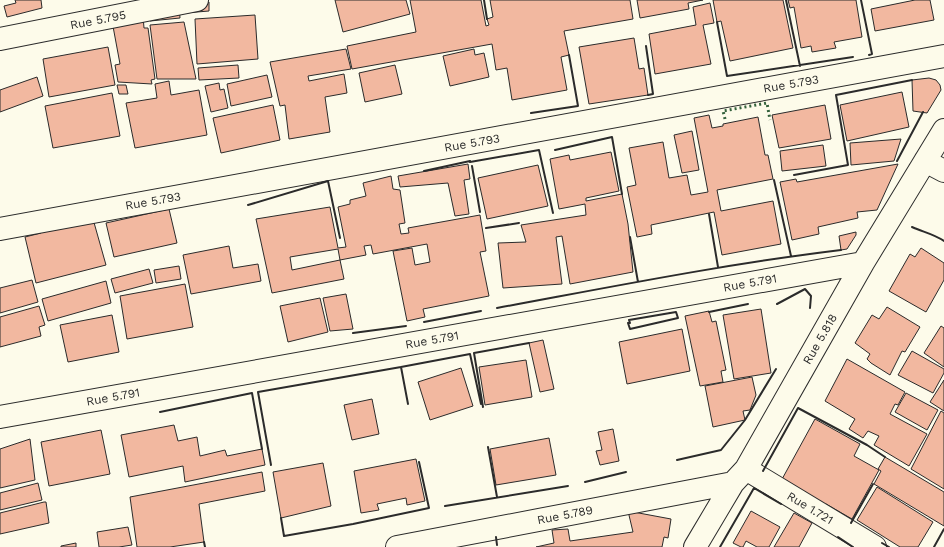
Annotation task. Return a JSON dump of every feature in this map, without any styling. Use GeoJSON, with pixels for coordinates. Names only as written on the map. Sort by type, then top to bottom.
{"type":"FeatureCollection","features":[{"type":"Feature","properties":{"kind":"street","name":"Rue 5.795"},"geometry":{"type":"LineString","coordinates":[[0,39],[197,0]]}},
{"type":"Feature","properties":{"kind":"street","name":"Rue 5.793"},"geometry":{"type":"LineString","coordinates":[[0,229],[944,56]]}},
{"type":"Feature","properties":{"kind":"street","name":"Rue 5.818"},"geometry":{"type":"LineString","coordinates":[[695,547],[740,476],[863,263],[944,130]]}},
{"type":"Feature","properties":{"kind":"street"},"geometry":{"type":"LineString","coordinates":[[925,161],[944,171]]}},
{"type":"Feature","properties":{"kind":"street","name":"Rue 5.791"},"geometry":{"type":"LineString","coordinates":[[0,417],[863,263]]}},
{"type":"Feature","properties":{"kind":"street","name":"Rue 5.789"},"geometry":{"type":"LineString","coordinates":[[397,547],[740,476]]}},
{"type":"Feature","properties":{"kind":"street","name":"Rue 1.721"},"geometry":{"type":"LineString","coordinates":[[740,476],[875,547]]}},
{"type":"Feature","properties":{"kind":"building"},"geometry":{"type":"Polygon","coordinates":[[[15,0],[41,0],[42,8],[7,17],[4,6],[16,3],[15,0]]]}},
{"type":"Feature","properties":{"kind":"building"},"geometry":{"type":"Polygon","coordinates":[[[335,0],[406,0],[410,14],[343,32],[335,0]]]}},
{"type":"Feature","properties":{"kind":"building"},"geometry":{"type":"Polygon","coordinates":[[[410,0],[481,0],[486,26],[489,25],[487,19],[493,17],[490,0],[630,0],[633,19],[564,31],[569,55],[561,57],[567,90],[512,100],[507,68],[496,70],[492,44],[352,69],[347,46],[416,32],[410,0]]]}},
{"type":"Feature","properties":{"kind":"building"},"geometry":{"type":"Polygon","coordinates":[[[637,0],[703,0],[688,3],[689,9],[640,18],[637,0]]]}},
{"type":"Feature","properties":{"kind":"building"},"geometry":{"type":"Polygon","coordinates":[[[713,0],[783,0],[793,48],[730,61],[721,21],[717,22],[713,0]]]}},
{"type":"Feature","properties":{"kind":"building"},"geometry":{"type":"Polygon","coordinates":[[[788,0],[856,0],[862,37],[834,42],[836,48],[812,52],[811,46],[801,48],[794,7],[790,8],[788,0]]]}},
{"type":"Feature","properties":{"kind":"building"},"geometry":{"type":"Polygon","coordinates":[[[915,0],[930,0],[934,20],[875,31],[871,9],[915,0]]]}},
{"type":"Feature","properties":{"kind":"building"},"geometry":{"type":"Polygon","coordinates":[[[209,2],[209,11],[185,13],[184,4],[209,2]]]}},
{"type":"Feature","properties":{"kind":"building"},"geometry":{"type":"Polygon","coordinates":[[[710,3],[714,23],[703,25],[711,64],[655,74],[649,34],[696,25],[693,7],[710,3]]]}},
{"type":"Feature","properties":{"kind":"building"},"geometry":{"type":"Polygon","coordinates":[[[179,4],[180,18],[150,21],[149,7],[179,4]]]}},
{"type":"Feature","properties":{"kind":"building"},"geometry":{"type":"Polygon","coordinates":[[[255,15],[258,59],[197,64],[195,19],[255,15]]]}},
{"type":"Feature","properties":{"kind":"building"},"geometry":{"type":"Polygon","coordinates":[[[143,16],[144,28],[148,28],[155,79],[151,80],[152,84],[118,82],[115,65],[120,64],[112,21],[143,16]]]}},
{"type":"Feature","properties":{"kind":"building"},"geometry":{"type":"Polygon","coordinates":[[[184,22],[196,79],[157,79],[150,25],[184,22]]]}},
{"type":"Feature","properties":{"kind":"building"},"geometry":{"type":"Polygon","coordinates":[[[634,38],[639,69],[644,68],[648,95],[589,104],[579,47],[634,38]]]}},
{"type":"Feature","properties":{"kind":"building"},"geometry":{"type":"Polygon","coordinates":[[[108,47],[115,85],[49,97],[43,59],[108,47]]]}},
{"type":"Feature","properties":{"kind":"building"},"geometry":{"type":"Polygon","coordinates":[[[346,49],[351,69],[308,76],[309,81],[344,74],[347,93],[325,97],[330,132],[289,139],[285,105],[280,106],[270,62],[346,49]]]}},
{"type":"Feature","properties":{"kind":"building"},"geometry":{"type":"Polygon","coordinates":[[[474,49],[475,55],[484,53],[489,77],[450,86],[443,56],[474,49]]]}},
{"type":"Feature","properties":{"kind":"building"},"geometry":{"type":"Polygon","coordinates":[[[238,65],[239,78],[199,80],[198,68],[238,65]]]}},
{"type":"Feature","properties":{"kind":"building"},"geometry":{"type":"Polygon","coordinates":[[[395,65],[402,94],[365,102],[359,73],[395,65]]]}},
{"type":"Feature","properties":{"kind":"building"},"geometry":{"type":"Polygon","coordinates":[[[267,75],[272,97],[231,106],[227,84],[267,75]]]}},
{"type":"Feature","properties":{"kind":"building"},"geometry":{"type":"Polygon","coordinates":[[[37,77],[43,96],[0,112],[0,90],[37,77]]]}},
{"type":"Feature","properties":{"kind":"building"},"geometry":{"type":"Polygon","coordinates":[[[929,78],[936,80],[940,85],[941,90],[927,113],[913,111],[912,80],[929,78]]]}},
{"type":"Feature","properties":{"kind":"building"},"geometry":{"type":"Polygon","coordinates":[[[169,81],[171,95],[199,90],[207,135],[135,148],[126,103],[157,98],[155,84],[169,81]]]}},
{"type":"Feature","properties":{"kind":"building"},"geometry":{"type":"Polygon","coordinates":[[[219,83],[220,90],[224,89],[228,108],[211,112],[205,86],[219,83]]]}},
{"type":"Feature","properties":{"kind":"building"},"geometry":{"type":"Polygon","coordinates":[[[117,85],[126,85],[128,94],[119,94],[117,85]]]}},
{"type":"Feature","properties":{"kind":"building"},"geometry":{"type":"Polygon","coordinates":[[[902,92],[909,127],[847,141],[840,105],[902,92]]]}},
{"type":"Feature","properties":{"kind":"building"},"geometry":{"type":"Polygon","coordinates":[[[112,93],[120,136],[53,148],[45,106],[112,93]]]}},
{"type":"Feature","properties":{"kind":"building"},"geometry":{"type":"Polygon","coordinates":[[[273,105],[280,140],[221,153],[213,118],[273,105]]]}},
{"type":"Feature","properties":{"kind":"building"},"geometry":{"type":"Polygon","coordinates":[[[825,105],[831,139],[779,148],[772,115],[825,105]]]}},
{"type":"Feature","properties":{"kind":"building"},"geometry":{"type":"Polygon","coordinates":[[[709,115],[712,128],[723,126],[723,124],[758,117],[765,155],[768,155],[773,179],[717,190],[721,211],[773,201],[781,244],[722,255],[714,212],[651,225],[652,234],[637,237],[627,187],[636,185],[629,148],[663,142],[669,178],[687,175],[691,195],[708,192],[694,118],[709,115]]]}},
{"type":"Feature","properties":{"kind":"building"},"geometry":{"type":"Polygon","coordinates":[[[692,131],[699,170],[682,173],[674,135],[692,131]]]}},
{"type":"Feature","properties":{"kind":"building"},"geometry":{"type":"Polygon","coordinates":[[[901,139],[894,161],[851,165],[850,143],[901,139]]]}},
{"type":"Feature","properties":{"kind":"building"},"geometry":{"type":"Polygon","coordinates":[[[823,145],[826,166],[782,171],[780,151],[823,145]]]}},
{"type":"Feature","properties":{"kind":"building"},"geometry":{"type":"Polygon","coordinates":[[[611,152],[619,191],[586,198],[586,201],[622,194],[628,224],[633,272],[570,284],[562,236],[556,237],[562,284],[503,288],[498,243],[526,242],[521,225],[586,215],[585,204],[559,209],[550,159],[569,155],[570,160],[611,152]]]}},
{"type":"Feature","properties":{"kind":"building"},"geometry":{"type":"Polygon","coordinates":[[[468,164],[470,179],[464,180],[469,214],[455,216],[448,183],[400,187],[398,176],[468,164]]]}},
{"type":"Feature","properties":{"kind":"building"},"geometry":{"type":"Polygon","coordinates":[[[898,164],[877,210],[857,212],[858,218],[818,227],[819,234],[792,240],[780,182],[796,179],[797,182],[898,164]]]}},
{"type":"Feature","properties":{"kind":"building"},"geometry":{"type":"Polygon","coordinates":[[[538,165],[548,206],[487,219],[478,178],[538,165]]]}},
{"type":"Feature","properties":{"kind":"building"},"geometry":{"type":"Polygon","coordinates":[[[391,176],[393,189],[400,190],[405,223],[399,224],[401,234],[409,233],[408,228],[480,215],[486,251],[480,252],[489,296],[423,309],[425,317],[407,321],[393,251],[412,248],[415,265],[430,262],[427,244],[373,254],[371,245],[364,246],[366,255],[340,260],[344,279],[272,293],[256,219],[330,207],[338,248],[346,247],[338,207],[350,204],[350,200],[366,196],[363,183],[391,176]],[[338,249],[290,257],[292,270],[340,260],[338,249]]]}},
{"type":"Feature","properties":{"kind":"building"},"geometry":{"type":"Polygon","coordinates":[[[169,209],[177,243],[114,257],[106,223],[169,209]]]}},
{"type":"Feature","properties":{"kind":"building"},"geometry":{"type":"Polygon","coordinates":[[[93,219],[106,265],[36,283],[25,237],[41,233],[40,231],[93,219]]]}},
{"type":"Feature","properties":{"kind":"building"},"geometry":{"type":"Polygon","coordinates":[[[856,232],[856,235],[847,249],[841,250],[839,236],[856,232]]]}},
{"type":"Feature","properties":{"kind":"building"},"geometry":{"type":"Polygon","coordinates":[[[229,246],[233,268],[258,264],[261,281],[191,294],[183,255],[229,246]]]}},
{"type":"Feature","properties":{"kind":"building"},"geometry":{"type":"Polygon","coordinates":[[[921,248],[944,263],[944,280],[926,312],[889,291],[910,254],[915,257],[921,248]]]}},
{"type":"Feature","properties":{"kind":"building"},"geometry":{"type":"Polygon","coordinates":[[[179,266],[181,279],[156,283],[154,270],[179,266]]]}},
{"type":"Feature","properties":{"kind":"building"},"geometry":{"type":"Polygon","coordinates":[[[149,269],[153,283],[115,293],[111,279],[149,269]]]}},
{"type":"Feature","properties":{"kind":"building"},"geometry":{"type":"Polygon","coordinates":[[[32,280],[38,302],[0,313],[0,288],[32,280]]]}},
{"type":"Feature","properties":{"kind":"building"},"geometry":{"type":"Polygon","coordinates":[[[106,281],[111,303],[48,321],[42,299],[106,281]]]}},
{"type":"Feature","properties":{"kind":"building"},"geometry":{"type":"Polygon","coordinates":[[[185,284],[193,327],[127,339],[120,296],[185,284]]]}},
{"type":"Feature","properties":{"kind":"building"},"geometry":{"type":"Polygon","coordinates":[[[346,294],[353,329],[330,331],[323,298],[346,294]]]}},
{"type":"Feature","properties":{"kind":"building"},"geometry":{"type":"Polygon","coordinates":[[[320,298],[328,332],[288,342],[280,306],[320,298]]]}},
{"type":"Feature","properties":{"kind":"building"},"geometry":{"type":"Polygon","coordinates":[[[39,306],[45,325],[39,327],[41,336],[0,347],[0,317],[39,306]]]}},
{"type":"Feature","properties":{"kind":"building"},"geometry":{"type":"Polygon","coordinates":[[[887,307],[920,327],[905,352],[902,351],[890,375],[871,363],[867,359],[870,354],[855,343],[872,315],[879,319],[887,307]]]}},
{"type":"Feature","properties":{"kind":"building"},"geometry":{"type":"Polygon","coordinates":[[[761,309],[771,373],[734,379],[723,315],[761,309]]]}},
{"type":"Feature","properties":{"kind":"building"},"geometry":{"type":"Polygon","coordinates":[[[709,311],[712,322],[716,321],[726,370],[721,371],[723,382],[700,386],[685,316],[709,311]]]}},
{"type":"Feature","properties":{"kind":"building"},"geometry":{"type":"Polygon","coordinates":[[[112,315],[119,352],[68,362],[60,325],[112,315]]]}},
{"type":"Feature","properties":{"kind":"building"},"geometry":{"type":"Polygon","coordinates":[[[941,326],[944,328],[944,367],[924,353],[941,326]]]}},
{"type":"Feature","properties":{"kind":"building"},"geometry":{"type":"Polygon","coordinates":[[[682,329],[690,371],[627,384],[619,342],[682,329]]]}},
{"type":"Feature","properties":{"kind":"building"},"geometry":{"type":"Polygon","coordinates":[[[543,340],[554,389],[540,392],[529,343],[543,340]]]}},
{"type":"Feature","properties":{"kind":"building"},"geometry":{"type":"Polygon","coordinates":[[[912,351],[944,369],[944,373],[933,393],[898,375],[912,351]]]}},
{"type":"Feature","properties":{"kind":"building"},"geometry":{"type":"Polygon","coordinates":[[[847,359],[905,392],[898,405],[895,404],[890,414],[927,434],[909,466],[874,445],[879,436],[868,431],[863,438],[849,429],[855,419],[825,401],[847,359]]]}},
{"type":"Feature","properties":{"kind":"building"},"geometry":{"type":"Polygon","coordinates":[[[526,360],[532,397],[485,405],[479,367],[526,360]]]}},
{"type":"Feature","properties":{"kind":"building"},"geometry":{"type":"Polygon","coordinates":[[[461,368],[473,406],[430,420],[418,382],[461,368]]]}},
{"type":"Feature","properties":{"kind":"building"},"geometry":{"type":"Polygon","coordinates":[[[752,377],[756,395],[750,410],[743,411],[745,420],[713,427],[705,386],[752,377]]]}},
{"type":"Feature","properties":{"kind":"building"},"geometry":{"type":"Polygon","coordinates":[[[944,380],[944,411],[930,402],[944,380]]]}},
{"type":"Feature","properties":{"kind":"building"},"geometry":{"type":"Polygon","coordinates":[[[906,393],[938,410],[927,430],[895,412],[906,393]]]}},
{"type":"Feature","properties":{"kind":"building"},"geometry":{"type":"Polygon","coordinates":[[[372,399],[379,434],[352,440],[344,405],[372,399]]]}},
{"type":"Feature","properties":{"kind":"building"},"geometry":{"type":"Polygon","coordinates":[[[941,411],[944,413],[944,489],[911,469],[941,411]]]}},
{"type":"Feature","properties":{"kind":"building"},"geometry":{"type":"Polygon","coordinates":[[[815,419],[860,444],[854,456],[879,470],[852,519],[826,504],[825,506],[781,481],[815,419]]]}},
{"type":"Feature","properties":{"kind":"building"},"geometry":{"type":"Polygon","coordinates":[[[174,425],[178,441],[197,437],[200,456],[225,450],[227,456],[262,449],[265,465],[185,482],[183,466],[129,477],[121,435],[174,425]]]}},
{"type":"Feature","properties":{"kind":"building"},"geometry":{"type":"Polygon","coordinates":[[[613,429],[619,461],[600,465],[596,451],[602,450],[598,432],[613,429]]]}},
{"type":"Feature","properties":{"kind":"building"},"geometry":{"type":"Polygon","coordinates":[[[101,430],[110,474],[49,486],[41,442],[101,430]]]}},
{"type":"Feature","properties":{"kind":"building"},"geometry":{"type":"Polygon","coordinates":[[[549,438],[556,475],[496,485],[490,449],[549,438]]]}},
{"type":"Feature","properties":{"kind":"building"},"geometry":{"type":"Polygon","coordinates":[[[30,439],[35,480],[0,488],[0,449],[30,439]]]}},
{"type":"Feature","properties":{"kind":"building"},"geometry":{"type":"Polygon","coordinates":[[[885,457],[944,492],[944,526],[874,484],[881,471],[878,469],[885,457]]]}},
{"type":"Feature","properties":{"kind":"building"},"geometry":{"type":"Polygon","coordinates":[[[416,459],[425,501],[407,505],[406,498],[377,504],[379,510],[361,513],[354,471],[416,459]]]}},
{"type":"Feature","properties":{"kind":"building"},"geometry":{"type":"Polygon","coordinates":[[[323,463],[331,506],[281,518],[273,472],[323,463]]]}},
{"type":"Feature","properties":{"kind":"building"},"geometry":{"type":"Polygon","coordinates":[[[262,472],[265,491],[199,504],[204,542],[170,547],[137,547],[130,497],[262,472]]]}},
{"type":"Feature","properties":{"kind":"building"},"geometry":{"type":"Polygon","coordinates":[[[38,483],[42,500],[0,510],[0,493],[38,483]]]}},
{"type":"Feature","properties":{"kind":"building"},"geometry":{"type":"Polygon","coordinates":[[[877,487],[933,522],[918,547],[900,547],[857,520],[877,487]]]}},
{"type":"Feature","properties":{"kind":"building"},"geometry":{"type":"Polygon","coordinates":[[[46,502],[49,523],[0,534],[0,513],[46,502]]]}},
{"type":"Feature","properties":{"kind":"building"},"geometry":{"type":"Polygon","coordinates":[[[628,511],[671,519],[668,538],[664,537],[662,547],[536,547],[554,543],[552,530],[568,529],[570,541],[633,532],[628,511]]]}},
{"type":"Feature","properties":{"kind":"building"},"geometry":{"type":"Polygon","coordinates":[[[751,511],[780,527],[769,547],[757,547],[746,541],[743,547],[733,543],[751,511]]]}},
{"type":"Feature","properties":{"kind":"building"},"geometry":{"type":"Polygon","coordinates":[[[794,513],[812,523],[799,547],[774,547],[794,513]]]}},
{"type":"Feature","properties":{"kind":"building"},"geometry":{"type":"Polygon","coordinates":[[[128,527],[132,545],[119,547],[99,547],[97,532],[128,527]]]}},
{"type":"Feature","properties":{"kind":"building"},"geometry":{"type":"Polygon","coordinates":[[[76,543],[76,547],[61,547],[61,546],[76,543]]]}},
{"type":"Feature","properties":{"kind":"hedge"},"geometry":{"type":"LineString","coordinates":[[725,119],[723,111],[767,103],[770,120]]}},
{"type":"Feature","properties":{"kind":"wall"},"geometry":{"type":"LineString","coordinates":[[484,0],[487,19]]}},
{"type":"Feature","properties":{"kind":"wall"},"geometry":{"type":"LineString","coordinates":[[786,0],[800,66]]}},
{"type":"Feature","properties":{"kind":"wall"},"geometry":{"type":"LineString","coordinates":[[861,0],[872,54],[869,55]]}},
{"type":"Feature","properties":{"kind":"wall"},"geometry":{"type":"LineString","coordinates":[[717,22],[727,76],[853,57]]}},
{"type":"Feature","properties":{"kind":"wall"},"geometry":{"type":"LineString","coordinates":[[646,46],[653,94],[648,95]]}},
{"type":"Feature","properties":{"kind":"wall"},"geometry":{"type":"LineString","coordinates":[[531,113],[578,106],[569,55]]}},
{"type":"Feature","properties":{"kind":"wall"},"geometry":{"type":"LineString","coordinates":[[794,175],[848,165],[836,95],[912,80]]}},
{"type":"Feature","properties":{"kind":"wall"},"geometry":{"type":"LineString","coordinates":[[897,161],[923,112]]}},
{"type":"Feature","properties":{"kind":"wall"},"geometry":{"type":"LineString","coordinates":[[555,150],[612,137],[622,194]]}},
{"type":"Feature","properties":{"kind":"wall"},"geometry":{"type":"LineString","coordinates":[[470,162],[539,150],[553,213]]}},
{"type":"Feature","properties":{"kind":"wall"},"geometry":{"type":"LineString","coordinates":[[424,171],[470,161]]}},
{"type":"Feature","properties":{"kind":"wall"},"geometry":{"type":"LineString","coordinates":[[472,166],[480,212]]}},
{"type":"Feature","properties":{"kind":"wall"},"geometry":{"type":"LineString","coordinates":[[774,180],[791,256]]}},
{"type":"Feature","properties":{"kind":"wall"},"geometry":{"type":"LineString","coordinates":[[248,205],[328,181],[340,238]]}},
{"type":"Feature","properties":{"kind":"wall"},"geometry":{"type":"LineString","coordinates":[[709,214],[718,267]]}},
{"type":"Feature","properties":{"kind":"wall"},"geometry":{"type":"LineString","coordinates":[[486,228],[519,223]]}},
{"type":"Feature","properties":{"kind":"wall"},"geometry":{"type":"LineString","coordinates":[[912,227],[944,241]]}},
{"type":"Feature","properties":{"kind":"wall"},"geometry":{"type":"LineString","coordinates":[[630,237],[638,282]]}},
{"type":"Feature","properties":{"kind":"wall"},"geometry":{"type":"LineString","coordinates":[[497,308],[711,269],[841,250]]}},
{"type":"Feature","properties":{"kind":"wall"},"geometry":{"type":"LineString","coordinates":[[777,304],[805,289],[811,296],[810,308]]}},
{"type":"Feature","properties":{"kind":"wall"},"geometry":{"type":"LineString","coordinates":[[709,312],[748,304]]}},
{"type":"Feature","properties":{"kind":"wall"},"geometry":{"type":"LineString","coordinates":[[424,322],[481,311]]}},
{"type":"Feature","properties":{"kind":"wall"},"geometry":{"type":"LineString","coordinates":[[676,312],[678,318],[630,329],[628,323],[630,323],[629,320],[676,312]]}},
{"type":"Feature","properties":{"kind":"wall"},"geometry":{"type":"LineString","coordinates":[[353,333],[406,326]]}},
{"type":"Feature","properties":{"kind":"wall"},"geometry":{"type":"LineString","coordinates":[[483,407],[474,353],[529,343]]}},
{"type":"Feature","properties":{"kind":"wall"},"geometry":{"type":"LineString","coordinates":[[271,465],[258,392],[470,354],[481,404]]}},
{"type":"Feature","properties":{"kind":"wall"},"geometry":{"type":"LineString","coordinates":[[401,367],[408,404]]}},
{"type":"Feature","properties":{"kind":"wall"},"geometry":{"type":"LineString","coordinates":[[677,460],[721,450],[745,420],[776,369]]}},
{"type":"Feature","properties":{"kind":"wall"},"geometry":{"type":"LineString","coordinates":[[160,412],[252,393],[262,449]]}},
{"type":"Feature","properties":{"kind":"wall"},"geometry":{"type":"LineString","coordinates":[[763,471],[798,408],[867,445],[885,457]]}},
{"type":"Feature","properties":{"kind":"wall"},"geometry":{"type":"LineString","coordinates":[[488,447],[497,497]]}},
{"type":"Feature","properties":{"kind":"wall"},"geometry":{"type":"LineString","coordinates":[[281,518],[284,536],[353,524],[429,508],[419,462]]}},
{"type":"Feature","properties":{"kind":"wall"},"geometry":{"type":"LineString","coordinates":[[585,482],[626,472]]}},
{"type":"Feature","properties":{"kind":"wall"},"geometry":{"type":"LineString","coordinates":[[851,523],[873,484]]}},
{"type":"Feature","properties":{"kind":"wall"},"geometry":{"type":"LineString","coordinates":[[445,506],[568,486]]}},
{"type":"Feature","properties":{"kind":"wall"},"geometry":{"type":"LineString","coordinates":[[720,547],[754,488],[781,504]]}},
{"type":"Feature","properties":{"kind":"wall"},"geometry":{"type":"LineString","coordinates":[[934,547],[944,529]]}},
{"type":"Feature","properties":{"kind":"wall"},"geometry":{"type":"LineString","coordinates":[[496,537],[497,545]]}},
{"type":"Feature","properties":{"kind":"wall"},"geometry":{"type":"LineString","coordinates":[[838,537],[853,547]]}},
{"type":"Feature","properties":{"kind":"wall"},"geometry":{"type":"LineString","coordinates":[[204,542],[205,547]]}},
{"type":"Feature","properties":{"kind":"wall"},"geometry":{"type":"LineString","coordinates":[[882,543],[889,547]]}}]}
